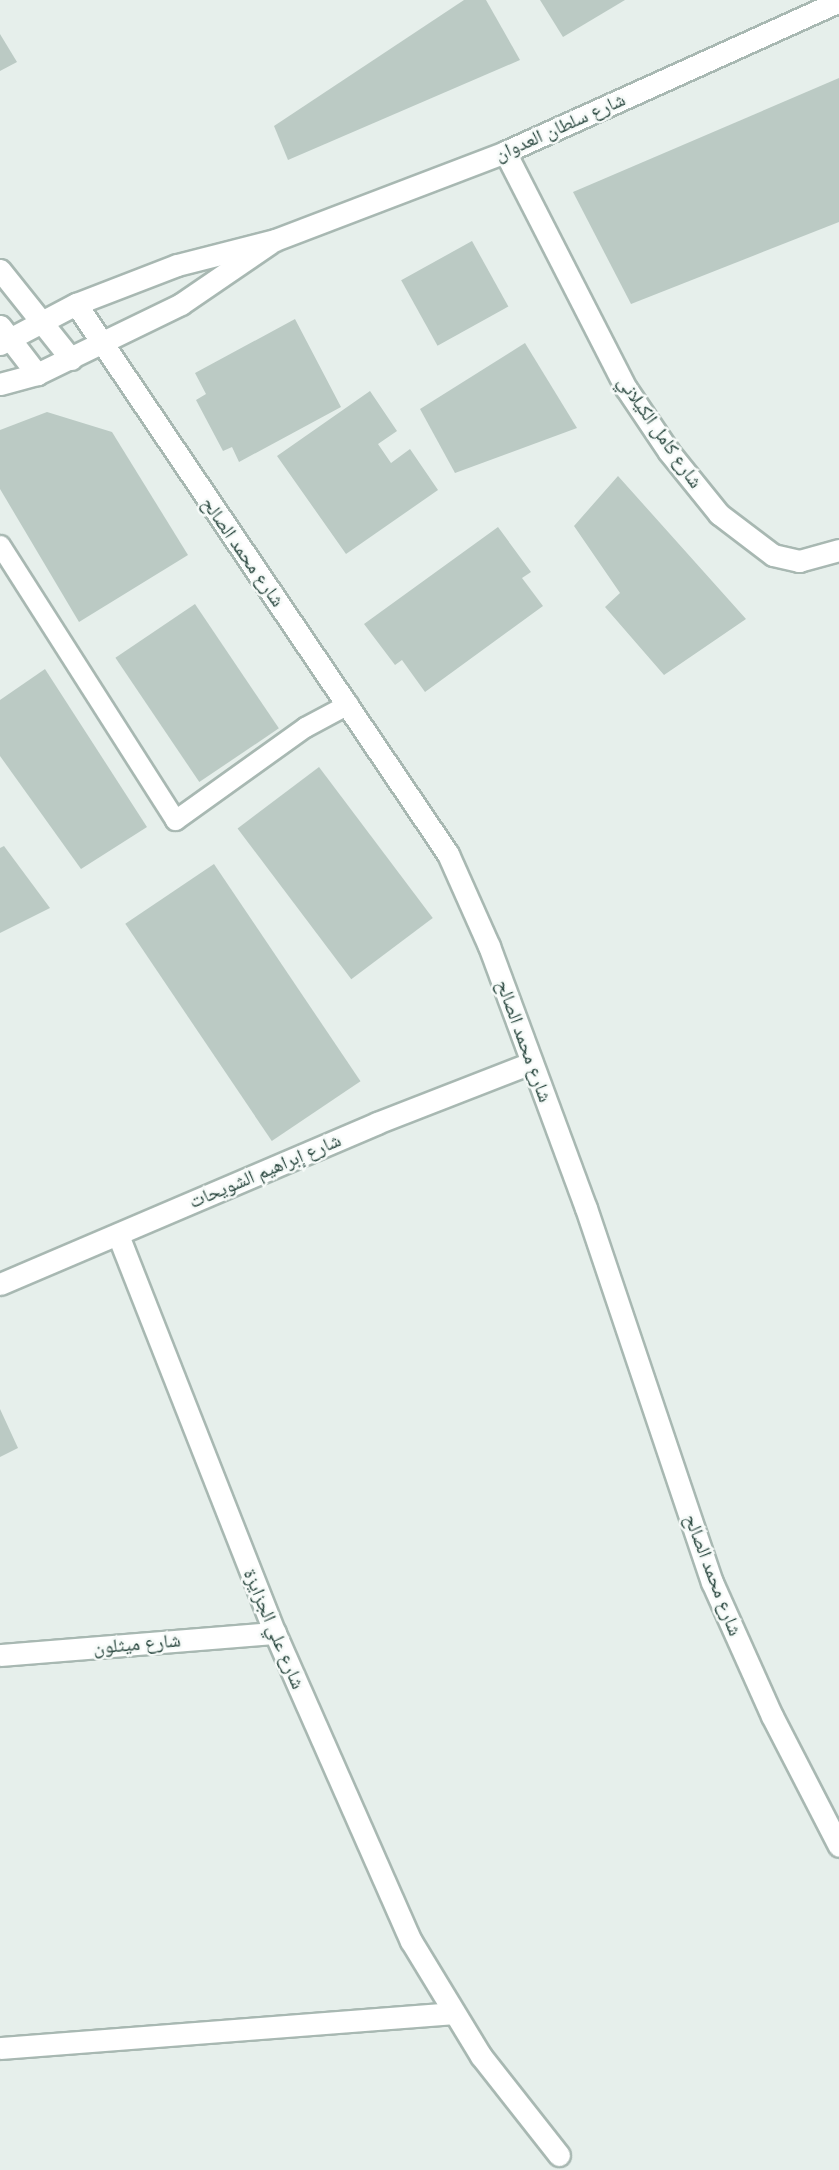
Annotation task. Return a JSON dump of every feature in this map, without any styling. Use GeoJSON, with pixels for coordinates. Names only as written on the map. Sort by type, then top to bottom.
{"type":"FeatureCollection","features":[{"type":"Feature","properties":{"kind":"street","name":"شارع سلطان العدوان"},"geometry":{"type":"LineString","coordinates":[[3,336],[177,265],[275,240],[505,152],[839,1]]}},
{"type":"Feature","properties":{"kind":"street","name":"شارع كامل الكيلاني"},"geometry":{"type":"LineString","coordinates":[[505,152],[626,388],[668,452],[719,514],[773,555],[799,561],[839,550]]}},
{"type":"Feature","properties":{"kind":"street","name":"شارع سلطان العدوان"},"geometry":{"type":"LineString","coordinates":[[0,384],[37,374],[71,359],[181,304],[275,240]]}},
{"type":"Feature","properties":{"kind":"street"},"geometry":{"type":"LineString","coordinates":[[0,270],[71,359]]}},
{"type":"Feature","properties":{"kind":"street","name":"شارع محمد الصالح"},"geometry":{"type":"LineString","coordinates":[[76,304],[448,854],[489,946],[586,1208],[712,1582],[772,1716],[839,1846]]}},
{"type":"Feature","properties":{"kind":"street"},"geometry":{"type":"LineString","coordinates":[[3,336],[37,374]]}},
{"type":"Feature","properties":{"kind":"street","name":"شارع إبراهيم الشويحات"},"geometry":{"type":"LineString","coordinates":[[0,1284],[377,1123],[531,1063]]}},
{"type":"Feature","properties":{"kind":"street","name":"شارع علي الجزايزة"},"geometry":{"type":"LineString","coordinates":[[118,1235],[275,1633],[411,1941],[452,2013],[559,2155]]}},
{"type":"Feature","properties":{"kind":"street","name":"شارع ميثلون"},"geometry":{"type":"LineString","coordinates":[[0,1655],[275,1633]]}},
{"type":"Feature","properties":{"kind":"street"},"geometry":{"type":"LineString","coordinates":[[0,2048],[452,2013]]}},
{"type":"Feature","properties":{"kind":"lane"},"geometry":{"type":"LineString","coordinates":[[0,545],[175,820],[305,727],[348,704]]}},
{"type":"Feature","properties":{"kind":"building"},"geometry":{"type":"Polygon","coordinates":[[[464,0],[486,0],[520,60],[288,160],[274,126],[464,0]]]}},
{"type":"Feature","properties":{"kind":"building"},"geometry":{"type":"Polygon","coordinates":[[[540,0],[625,0],[563,37],[540,0]]]}},
{"type":"Feature","properties":{"kind":"building"},"geometry":{"type":"Polygon","coordinates":[[[0,34],[17,62],[0,71],[0,34]]]}},
{"type":"Feature","properties":{"kind":"building"},"geometry":{"type":"Polygon","coordinates":[[[839,78],[839,222],[631,304],[573,192],[839,78]]]}},
{"type":"Feature","properties":{"kind":"building"},"geometry":{"type":"Polygon","coordinates":[[[472,241],[508,307],[438,346],[401,280],[472,241]]]}},
{"type":"Feature","properties":{"kind":"building"},"geometry":{"type":"Polygon","coordinates":[[[295,319],[341,407],[239,462],[232,447],[223,451],[196,400],[206,394],[195,373],[295,319]]]}},
{"type":"Feature","properties":{"kind":"building"},"geometry":{"type":"Polygon","coordinates":[[[525,343],[577,428],[455,473],[420,409],[525,343]]]}},
{"type":"Feature","properties":{"kind":"building"},"geometry":{"type":"Polygon","coordinates":[[[370,391],[397,431],[378,444],[391,463],[410,449],[438,490],[346,554],[277,456],[370,391]]]}},
{"type":"Feature","properties":{"kind":"building"},"geometry":{"type":"Polygon","coordinates":[[[47,412],[112,432],[188,555],[79,622],[0,489],[0,430],[47,412]]]}},
{"type":"Feature","properties":{"kind":"building"},"geometry":{"type":"Polygon","coordinates":[[[618,476],[746,619],[664,675],[605,607],[620,593],[574,526],[618,476]]]}},
{"type":"Feature","properties":{"kind":"building"},"geometry":{"type":"Polygon","coordinates":[[[498,527],[531,572],[522,578],[543,606],[425,692],[402,660],[395,665],[364,624],[498,527]]]}},
{"type":"Feature","properties":{"kind":"building"},"geometry":{"type":"Polygon","coordinates":[[[195,604],[279,728],[199,782],[115,658],[195,604]]]}},
{"type":"Feature","properties":{"kind":"building"},"geometry":{"type":"Polygon","coordinates":[[[45,669],[147,827],[81,869],[0,756],[0,700],[45,669]]]}},
{"type":"Feature","properties":{"kind":"building"},"geometry":{"type":"Polygon","coordinates":[[[319,767],[433,918],[351,979],[238,828],[319,767]]]}},
{"type":"Feature","properties":{"kind":"building"},"geometry":{"type":"Polygon","coordinates":[[[4,846],[50,908],[0,933],[0,848],[4,846]]]}},
{"type":"Feature","properties":{"kind":"building"},"geometry":{"type":"Polygon","coordinates":[[[214,864],[361,1081],[272,1141],[125,924],[214,864]]]}},
{"type":"Feature","properties":{"kind":"building"},"geometry":{"type":"Polygon","coordinates":[[[0,1409],[18,1448],[0,1457],[0,1409]]]}}]}
